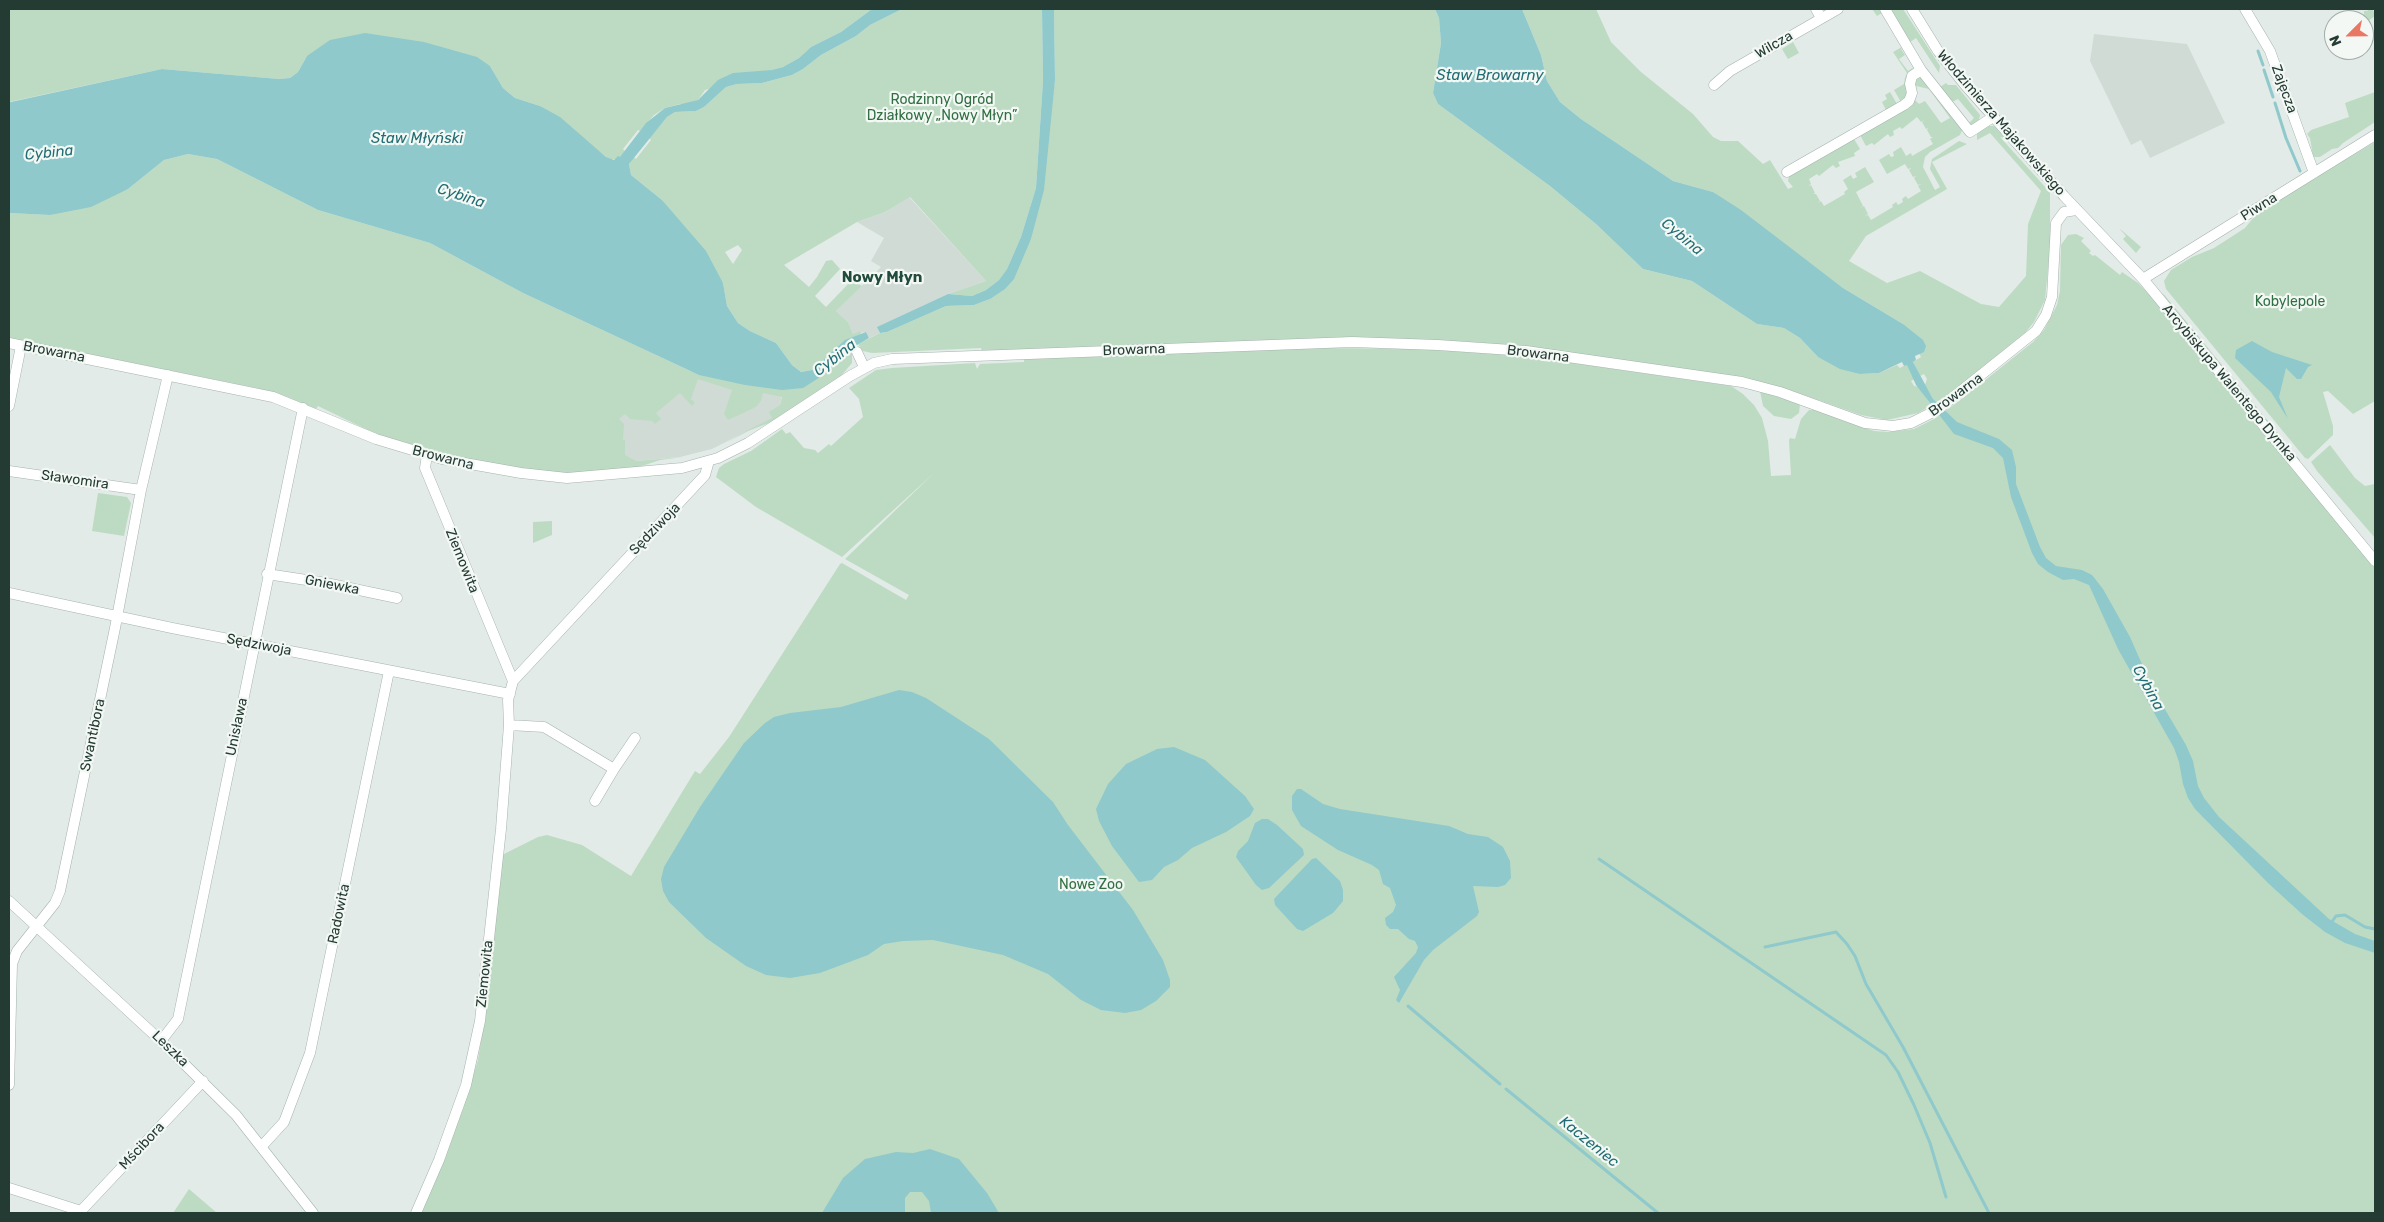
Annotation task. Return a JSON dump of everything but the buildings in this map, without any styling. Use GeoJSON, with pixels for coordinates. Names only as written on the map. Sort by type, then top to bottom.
{"type":"FeatureCollection","features":[{"type":"Feature","properties":{"kind":"street","name":"Wilcza"},"geometry":{"type":"LineString","coordinates":[[1714,86],[1730,71],[1819,13],[1838,9]]}},
{"type":"Feature","properties":{"kind":"street"},"geometry":{"type":"LineString","coordinates":[[1886,9],[1921,70],[1970,132],[1993,117]]}},
{"type":"Feature","properties":{"kind":"street","name":"Włodzimierza Majakowskiego"},"geometry":{"type":"LineString","coordinates":[[1912,9],[1951,68],[2076,210]]}},
{"type":"Feature","properties":{"kind":"street","name":"Zajęcza"},"geometry":{"type":"LineString","coordinates":[[2245,9],[2270,51],[2314,173]]}},
{"type":"Feature","properties":{"kind":"street"},"geometry":{"type":"LineString","coordinates":[[1787,172],[1904,105],[1909,101],[1912,92],[1910,84],[1912,76],[1921,70]]}},
{"type":"Feature","properties":{"kind":"street","name":"Piwna"},"geometry":{"type":"LineString","coordinates":[[2143,279],[2375,135]]}},
{"type":"Feature","properties":{"kind":"street","name":"Arcybiskupa Walentego Dymka"},"geometry":{"type":"LineString","coordinates":[[2076,210],[2143,279],[2375,561]]}},
{"type":"Feature","properties":{"kind":"street","name":"Browarna"},"geometry":{"type":"LineString","coordinates":[[9,343],[260,393],[303,408],[376,439],[427,455],[483,467],[567,478],[682,468],[709,461],[748,443],[864,367],[892,360],[1315,343],[1370,342],[1526,351],[1742,382],[1780,392],[1865,423],[1885,426],[1902,425],[1929,415],[1952,400],[2036,331],[2046,315],[2052,297],[2056,223],[2064,212],[2076,210]]}},
{"type":"Feature","properties":{"kind":"street"},"geometry":{"type":"LineString","coordinates":[[9,406],[21,346]]}},
{"type":"Feature","properties":{"kind":"street"},"geometry":{"type":"LineString","coordinates":[[858,352],[864,367]]}},
{"type":"Feature","properties":{"kind":"street","name":"Swantibora"},"geometry":{"type":"LineString","coordinates":[[9,1085],[12,964],[17,951],[55,903],[60,891],[141,490],[168,375]]}},
{"type":"Feature","properties":{"kind":"street","name":"Unisława"},"geometry":{"type":"LineString","coordinates":[[161,1041],[178,1019],[267,574],[303,408]]}},
{"type":"Feature","properties":{"kind":"street","name":"Ziemowita"},"geometry":{"type":"LineString","coordinates":[[416,1213],[439,1160],[466,1085],[474,1054],[480,1021],[500,837],[510,694],[513,682],[425,468],[427,455]]}},
{"type":"Feature","properties":{"kind":"street","name":"Sędziwoja"},"geometry":{"type":"LineString","coordinates":[[513,682],[705,475],[709,461]]}},
{"type":"Feature","properties":{"kind":"street","name":"Sławomira"},"geometry":{"type":"LineString","coordinates":[[9,471],[141,490]]}},
{"type":"Feature","properties":{"kind":"street","name":"Gniewka"},"geometry":{"type":"LineString","coordinates":[[267,574],[326,583],[397,598]]}},
{"type":"Feature","properties":{"kind":"street","name":"Sędziwoja"},"geometry":{"type":"LineString","coordinates":[[9,593],[510,694]]}},
{"type":"Feature","properties":{"kind":"street","name":"Radowita"},"geometry":{"type":"LineString","coordinates":[[262,1146],[284,1122],[310,1053],[389,671]]}},
{"type":"Feature","properties":{"kind":"street"},"geometry":{"type":"LineString","coordinates":[[509,725],[544,728],[614,769]]}},
{"type":"Feature","properties":{"kind":"street"},"geometry":{"type":"LineString","coordinates":[[595,801],[635,738]]}},
{"type":"Feature","properties":{"kind":"street","name":"Leszka"},"geometry":{"type":"LineString","coordinates":[[9,901],[203,1081],[236,1115],[314,1213]]}},
{"type":"Feature","properties":{"kind":"street","name":"Mścibora"},"geometry":{"type":"LineString","coordinates":[[9,1188],[80,1212],[203,1081]]}},
{"type":"Feature","properties":{"kind":"shaded area"},"geometry":{"type":"Polygon","coordinates":[[[2094,34],[2187,44],[2225,123],[2150,158],[2141,140],[2131,145],[2090,61],[2094,34]]]}},
{"type":"Feature","properties":{"kind":"shaded area"},"geometry":{"type":"Polygon","coordinates":[[[909,197],[986,281],[948,294],[878,327],[880,333],[869,338],[866,332],[853,334],[848,322],[836,311],[881,267],[871,261],[884,238],[857,222],[885,212],[909,197]]]}},
{"type":"Feature","properties":{"kind":"shaded area"},"geometry":{"type":"Polygon","coordinates":[[[505,323],[782,395],[780,405],[773,418],[712,449],[680,457],[625,462],[526,383],[520,356],[505,323]]]}},
{"type":"Feature","properties":{"kind":"green space"},"geometry":{"type":"Polygon","coordinates":[[[9,9],[872,9],[841,32],[811,47],[799,58],[783,67],[705,90],[698,100],[689,104],[665,108],[654,115],[640,131],[638,130],[623,149],[625,151],[620,158],[610,160],[540,106],[515,98],[503,88],[490,66],[307,56],[298,72],[290,78],[279,79],[162,69],[9,102],[9,9]]]}},
{"type":"Feature","properties":{"kind":"green space","name":"Rodzinny Ogród Działkowy „Nowy Młyn”"},"geometry":{"type":"Polygon","coordinates":[[[902,9],[1042,9],[1043,81],[1036,188],[1021,237],[1007,269],[999,280],[986,290],[972,296],[948,294],[986,281],[910,197],[885,212],[857,222],[784,265],[809,287],[826,261],[832,260],[840,269],[815,296],[826,307],[852,280],[862,286],[836,311],[848,322],[853,334],[860,331],[861,334],[843,342],[812,370],[801,372],[792,365],[776,343],[738,323],[727,306],[723,283],[662,200],[631,175],[629,164],[634,157],[636,159],[651,140],[649,138],[667,117],[675,112],[696,111],[704,107],[726,87],[737,84],[762,83],[792,75],[821,55],[856,36],[870,25],[902,9]],[[738,245],[725,252],[733,264],[742,250],[738,245]]]}},
{"type":"Feature","properties":{"kind":"green space"},"geometry":{"type":"Polygon","coordinates":[[[1054,9],[1435,9],[1439,18],[1441,43],[1433,93],[1438,104],[1550,186],[1596,224],[1643,269],[1692,281],[1757,324],[1784,328],[1800,338],[1818,357],[1860,374],[1879,373],[1897,365],[1900,368],[1907,364],[1915,379],[1911,381],[1914,386],[1919,387],[1929,402],[1933,399],[1925,385],[1927,379],[1924,374],[1920,376],[1913,362],[1921,357],[1903,324],[1843,288],[1713,192],[1673,181],[1581,119],[1560,102],[1547,81],[1541,55],[1522,9],[1596,9],[1611,42],[1641,72],[1693,114],[1713,137],[1721,141],[1738,141],[1763,164],[1770,160],[1788,189],[1793,187],[1788,181],[1789,176],[1854,139],[1860,149],[1854,153],[1855,156],[1838,162],[1840,166],[1836,168],[1833,165],[1819,176],[1817,174],[1809,179],[1811,184],[1808,186],[1811,185],[1815,193],[1813,194],[1816,194],[1820,201],[1818,203],[1821,201],[1824,206],[1845,194],[1844,192],[1848,189],[1843,180],[1851,175],[1853,179],[1857,177],[1855,173],[1865,167],[1874,182],[1856,192],[1863,206],[1860,208],[1864,206],[1868,214],[1865,216],[1868,215],[1871,220],[1893,207],[1892,205],[1896,202],[1898,205],[1903,202],[1902,199],[1906,196],[1908,199],[1921,191],[1918,186],[1921,184],[1918,185],[1914,178],[1916,176],[1913,177],[1909,170],[1911,168],[1908,169],[1905,164],[1887,174],[1879,160],[1889,154],[1891,157],[1894,156],[1893,152],[1901,147],[1906,156],[1911,153],[1912,156],[1933,144],[1930,139],[1933,137],[1931,137],[1927,130],[1928,128],[1926,129],[1922,122],[1924,120],[1921,122],[1917,117],[1902,129],[1900,127],[1893,131],[1894,135],[1890,137],[1888,134],[1874,145],[1872,143],[1866,146],[1860,135],[1915,100],[1919,104],[1925,101],[1941,123],[1950,118],[1929,89],[1916,86],[1914,83],[1917,78],[1921,78],[1962,130],[1960,135],[1930,152],[1925,157],[1923,167],[1935,190],[1940,187],[1930,169],[1932,159],[1959,141],[1967,144],[1932,162],[1947,189],[1866,236],[1849,261],[1887,283],[1920,271],[1981,304],[1999,307],[2026,276],[2028,224],[2041,191],[1990,133],[1977,140],[1977,134],[1988,126],[1994,126],[2005,138],[2000,137],[2047,189],[2049,187],[2050,189],[2050,248],[2045,300],[2034,322],[2026,332],[1953,392],[1918,413],[1887,420],[1861,415],[1784,388],[1735,376],[1525,347],[1474,342],[1422,340],[982,351],[981,348],[872,353],[863,351],[858,344],[880,333],[887,332],[946,306],[974,305],[990,299],[1031,239],[1055,80],[1054,9]]]}},
{"type":"Feature","properties":{"kind":"green space"},"geometry":{"type":"Polygon","coordinates":[[[1872,9],[1882,9],[1904,47],[1901,49],[1905,55],[1899,59],[1908,71],[1914,67],[1905,80],[1907,97],[1901,102],[1894,90],[1904,84],[1905,78],[1907,73],[1893,52],[1902,47],[1882,13],[1877,16],[1872,9]]]}},
{"type":"Feature","properties":{"kind":"green space"},"geometry":{"type":"Polygon","coordinates":[[[1888,9],[1903,9],[1940,66],[1939,73],[1916,38],[1909,43],[1888,9]]]}},
{"type":"Feature","properties":{"kind":"green space"},"geometry":{"type":"Polygon","coordinates":[[[1793,42],[1799,53],[1788,59],[1782,49],[1793,42]]]}},
{"type":"Feature","properties":{"kind":"green space"},"geometry":{"type":"Polygon","coordinates":[[[1946,83],[1948,85],[1956,85],[1980,115],[1980,121],[1973,125],[1969,123],[1974,118],[1958,99],[1952,102],[1940,87],[1946,83]]]}},
{"type":"Feature","properties":{"kind":"green space"},"geometry":{"type":"Polygon","coordinates":[[[1890,92],[1897,104],[1886,110],[1882,102],[1887,99],[1885,95],[1890,92]]]}},
{"type":"Feature","properties":{"kind":"green space"},"geometry":{"type":"Polygon","coordinates":[[[2375,92],[2375,122],[2338,148],[2332,149],[2320,157],[2313,157],[2310,138],[2307,134],[2311,130],[2349,117],[2345,103],[2375,92]]]}},
{"type":"Feature","properties":{"kind":"green space","name":"Kobylepole"},"geometry":{"type":"Polygon","coordinates":[[[2375,142],[2375,401],[2353,414],[2328,391],[2323,392],[2333,426],[2333,435],[2308,459],[2305,458],[2166,289],[2164,281],[2171,270],[2192,257],[2214,248],[2245,228],[2259,211],[2375,142]]]}},
{"type":"Feature","properties":{"kind":"green space"},"geometry":{"type":"Polygon","coordinates":[[[188,154],[217,159],[318,210],[430,243],[523,293],[699,375],[828,372],[852,346],[852,363],[841,376],[774,421],[748,431],[728,442],[748,430],[772,418],[769,412],[780,405],[782,397],[763,393],[761,401],[756,407],[728,420],[724,414],[732,390],[698,379],[691,399],[695,403],[692,406],[680,393],[656,413],[661,419],[655,424],[652,421],[630,419],[625,414],[619,419],[624,424],[623,440],[625,440],[625,455],[636,461],[683,457],[660,460],[636,468],[578,473],[549,473],[459,458],[376,434],[318,406],[316,409],[257,388],[9,338],[9,213],[50,215],[128,189],[164,160],[188,154]]]}},
{"type":"Feature","properties":{"kind":"green space"},"geometry":{"type":"Polygon","coordinates":[[[2119,228],[2141,247],[2136,253],[2123,239],[2126,236],[2119,228]]]}},
{"type":"Feature","properties":{"kind":"green space","name":"Nowe Zoo"},"geometry":{"type":"Polygon","coordinates":[[[2076,234],[2084,238],[2081,241],[2091,251],[2089,253],[2093,256],[2095,255],[2120,275],[2122,272],[2138,283],[2151,296],[2375,567],[2375,1213],[420,1213],[463,1109],[478,1060],[486,1010],[500,856],[538,837],[547,835],[582,845],[631,876],[695,771],[700,774],[729,737],[840,564],[842,563],[906,600],[909,595],[845,559],[934,473],[842,557],[756,507],[716,477],[719,468],[724,464],[751,451],[782,429],[786,434],[790,432],[804,448],[815,450],[818,453],[829,444],[831,446],[863,417],[859,399],[849,388],[876,370],[975,363],[977,369],[980,364],[1024,362],[1024,359],[1319,348],[1422,349],[1525,356],[1731,386],[1754,405],[1762,418],[1768,441],[1771,476],[1791,475],[1789,440],[1790,438],[1795,439],[1801,419],[1809,410],[1815,410],[1874,431],[1888,432],[1914,429],[1934,419],[1959,401],[2033,342],[2044,330],[2057,305],[2060,291],[2061,245],[2068,235],[2076,234]]]}},
{"type":"Feature","properties":{"kind":"green space"},"geometry":{"type":"Polygon","coordinates":[[[2162,292],[2300,460],[2300,462],[2166,299],[2162,292]]]}},
{"type":"Feature","properties":{"kind":"green space"},"geometry":{"type":"Polygon","coordinates":[[[1760,391],[1800,404],[1799,413],[1791,419],[1774,416],[1763,406],[1760,391]]]}},
{"type":"Feature","properties":{"kind":"green space"},"geometry":{"type":"Polygon","coordinates":[[[2330,445],[2355,478],[2365,486],[2375,484],[2375,538],[2311,462],[2330,445]]]}},
{"type":"Feature","properties":{"kind":"green space"},"geometry":{"type":"Polygon","coordinates":[[[98,493],[127,497],[131,503],[124,536],[92,531],[98,493]]]}},
{"type":"Feature","properties":{"kind":"green space"},"geometry":{"type":"Polygon","coordinates":[[[552,521],[552,535],[533,543],[533,522],[552,521]]]}},
{"type":"Feature","properties":{"kind":"green space"},"geometry":{"type":"Polygon","coordinates":[[[189,1189],[217,1213],[173,1213],[189,1189]]]}},
{"type":"Feature","properties":{"kind":"water","name":"Staw Młyński"},"geometry":{"type":"Polygon","coordinates":[[[872,9],[902,9],[870,25],[856,36],[821,55],[792,75],[762,83],[737,84],[726,87],[704,107],[696,111],[675,112],[667,117],[629,164],[631,175],[662,200],[706,251],[723,283],[727,306],[738,323],[776,343],[792,365],[801,372],[812,370],[845,340],[866,332],[869,338],[845,352],[828,372],[803,388],[782,390],[745,385],[699,375],[523,293],[430,243],[318,210],[217,159],[188,154],[164,160],[128,189],[91,207],[50,215],[9,213],[9,102],[162,69],[279,79],[290,78],[298,72],[307,56],[330,40],[365,33],[424,42],[477,57],[490,66],[503,88],[515,98],[540,106],[560,117],[606,157],[614,160],[618,156],[620,157],[646,123],[665,108],[698,100],[718,80],[733,73],[772,70],[783,67],[799,58],[811,47],[841,32],[872,9]]]}},
{"type":"Feature","properties":{"kind":"water"},"geometry":{"type":"Polygon","coordinates":[[[1042,9],[1054,9],[1055,80],[1044,190],[1031,239],[1014,279],[1005,289],[990,299],[974,305],[946,306],[887,332],[880,333],[877,327],[948,294],[972,296],[986,290],[999,280],[1007,269],[1021,237],[1036,188],[1043,81],[1042,9]]]}},
{"type":"Feature","properties":{"kind":"water","name":"Staw Browarny"},"geometry":{"type":"Polygon","coordinates":[[[1435,9],[1522,9],[1541,55],[1547,81],[1560,102],[1581,119],[1673,181],[1713,192],[1741,210],[1843,288],[1903,324],[1923,340],[1926,346],[1924,352],[1915,356],[1916,360],[1913,362],[1933,399],[1957,422],[1999,439],[2012,450],[2016,467],[2016,484],[2046,558],[2056,566],[2082,570],[2092,575],[2103,589],[2130,637],[2153,689],[2186,745],[2193,761],[2198,786],[2204,798],[2219,817],[2329,919],[2355,934],[2375,941],[2375,953],[2345,943],[2325,932],[2302,914],[2268,883],[2195,809],[2188,798],[2183,784],[2174,748],[2118,649],[2089,585],[2074,579],[2063,580],[2038,564],[2011,497],[2003,458],[1993,448],[1954,434],[1916,385],[1907,365],[1904,366],[1902,362],[1879,373],[1860,374],[1840,369],[1818,357],[1800,338],[1784,328],[1757,324],[1692,281],[1643,269],[1596,224],[1550,186],[1438,104],[1433,93],[1441,43],[1439,18],[1435,9]]]}},
{"type":"Feature","properties":{"kind":"water"},"geometry":{"type":"Polygon","coordinates":[[[2252,341],[2272,352],[2312,365],[2308,367],[2301,379],[2297,379],[2286,368],[2279,397],[2288,419],[2271,392],[2235,358],[2236,350],[2252,341]]]}},
{"type":"Feature","properties":{"kind":"water"},"geometry":{"type":"Polygon","coordinates":[[[899,690],[912,692],[926,698],[989,739],[1053,802],[1068,825],[1133,910],[1163,960],[1170,980],[1170,987],[1156,1001],[1141,1010],[1125,1013],[1101,1010],[1081,1000],[1048,974],[1003,955],[933,940],[884,944],[868,955],[820,973],[790,978],[766,975],[746,966],[706,938],[669,902],[663,891],[661,879],[664,867],[700,807],[744,743],[765,723],[774,717],[790,713],[841,707],[899,690]]]}},
{"type":"Feature","properties":{"kind":"water"},"geometry":{"type":"Polygon","coordinates":[[[1174,747],[1205,760],[1245,796],[1254,809],[1250,816],[1226,832],[1192,848],[1178,860],[1164,867],[1152,880],[1139,882],[1112,846],[1099,821],[1096,809],[1108,784],[1126,764],[1157,749],[1174,747]]]}},
{"type":"Feature","properties":{"kind":"water"},"geometry":{"type":"Polygon","coordinates":[[[1297,789],[1301,789],[1323,804],[1340,809],[1449,826],[1468,834],[1488,837],[1503,847],[1510,861],[1511,878],[1505,885],[1498,887],[1473,886],[1479,912],[1477,916],[1433,950],[1424,960],[1399,1003],[1396,1000],[1400,990],[1394,977],[1416,953],[1418,947],[1415,941],[1409,939],[1398,929],[1390,929],[1386,925],[1385,918],[1393,912],[1396,905],[1390,888],[1383,884],[1379,870],[1372,865],[1338,850],[1301,826],[1292,810],[1292,796],[1297,789]]]}},
{"type":"Feature","properties":{"kind":"water"},"geometry":{"type":"Polygon","coordinates":[[[1262,819],[1268,819],[1277,825],[1303,849],[1304,855],[1269,888],[1262,890],[1256,885],[1236,857],[1238,851],[1248,841],[1255,823],[1262,819]]]}},
{"type":"Feature","properties":{"kind":"water"},"geometry":{"type":"Polygon","coordinates":[[[1316,858],[1340,881],[1343,890],[1343,901],[1333,913],[1303,931],[1297,929],[1275,905],[1274,899],[1312,859],[1316,858]]]}},
{"type":"Feature","properties":{"kind":"water"},"geometry":{"type":"Polygon","coordinates":[[[930,1149],[959,1159],[987,1193],[999,1213],[931,1213],[929,1201],[922,1192],[910,1192],[905,1198],[905,1213],[822,1213],[843,1178],[865,1159],[896,1152],[913,1153],[930,1149]]]}},
{"type":"Feature","properties":{"kind":"waterway"},"geometry":{"type":"LineString","coordinates":[[2258,51],[2263,65]]}},
{"type":"Feature","properties":{"kind":"waterway"},"geometry":{"type":"LineString","coordinates":[[2264,70],[2273,97]]}},
{"type":"Feature","properties":{"kind":"waterway"},"geometry":{"type":"LineString","coordinates":[[2275,103],[2286,138],[2300,171]]}},
{"type":"Feature","properties":{"kind":"waterway"},"geometry":{"type":"LineString","coordinates":[[1599,859],[1886,1055],[1898,1072],[1914,1105],[1930,1143],[1946,1197]]}},
{"type":"Feature","properties":{"kind":"waterway"},"geometry":{"type":"LineString","coordinates":[[2331,923],[2336,916],[2345,915],[2365,927],[2375,929]]}},
{"type":"Feature","properties":{"kind":"waterway"},"geometry":{"type":"LineString","coordinates":[[1765,947],[1836,932],[1847,944],[1855,956],[1866,984],[1903,1047],[1989,1213]]}},
{"type":"Feature","properties":{"kind":"waterway","name":"Kaczeniec"},"geometry":{"type":"LineString","coordinates":[[1408,1006],[1500,1084]]}},
{"type":"Feature","properties":{"kind":"waterway","name":"Kaczeniec"},"geometry":{"type":"LineString","coordinates":[[1506,1089],[1658,1213]]}},
{"type":"Feature","properties":{"kind":"district","name":"Nowy Młyn"},"geometry":{"type":"Point","coordinates":[882,278]}},
{"type":"Feature","properties":{"kind":"water label","name":"Cybina"},"geometry":{"type":"Point","coordinates":[49,153]}},
{"type":"Feature","properties":{"kind":"water label","name":"Cybina"},"geometry":{"type":"Point","coordinates":[461,196]}},
{"type":"Feature","properties":{"kind":"water label","name":"Cybina"},"geometry":{"type":"Point","coordinates":[1682,237]}},
{"type":"Feature","properties":{"kind":"water label","name":"Cybina"},"geometry":{"type":"Point","coordinates":[835,358]}},
{"type":"Feature","properties":{"kind":"water label","name":"Cybina"},"geometry":{"type":"Point","coordinates":[2148,688]}}]}
